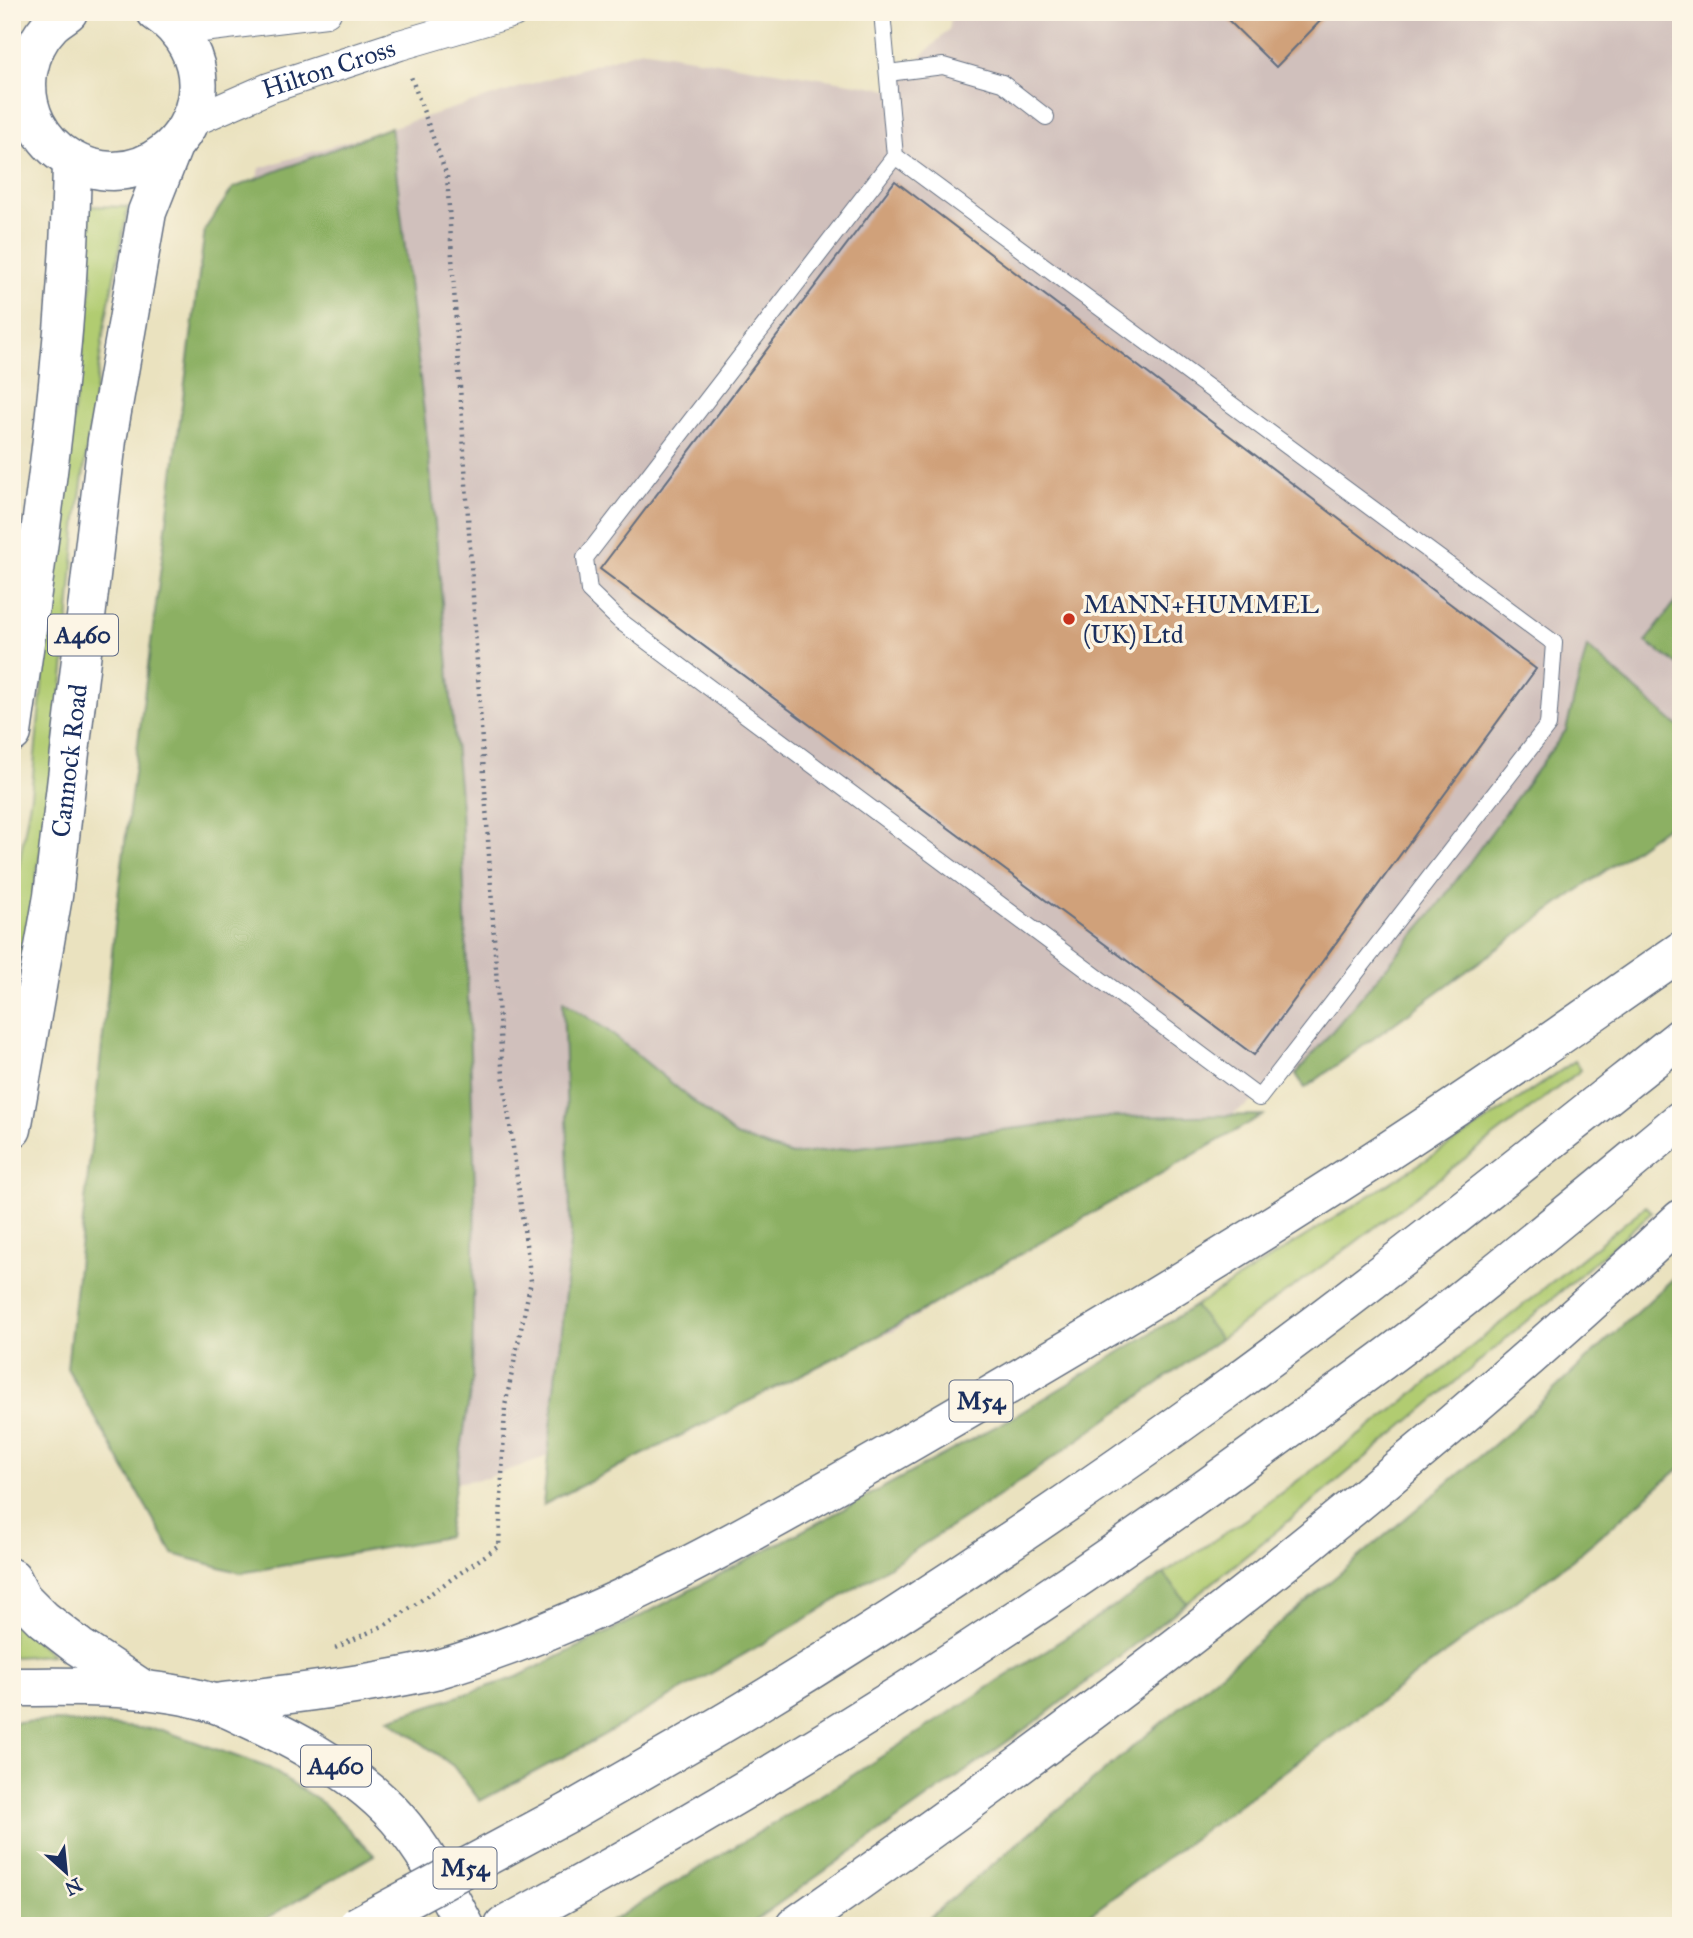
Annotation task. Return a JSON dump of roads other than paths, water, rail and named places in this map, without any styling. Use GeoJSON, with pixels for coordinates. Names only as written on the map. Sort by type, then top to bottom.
{"type":"FeatureCollection","features":[{"type":"Feature","properties":{"kind":"highway","name":"Cannock Road"},"geometry":{"type":"LineString","coordinates":[[12,1129],[53,896],[107,440],[147,212],[196,103],[196,67],[190,49],[162,17]]}},
{"type":"Feature","properties":{"kind":"highway"},"geometry":{"type":"LineString","coordinates":[[44,28],[29,69],[27,97],[37,128],[48,144],[90,168],[127,170],[158,158],[181,135]]}},
{"type":"Feature","properties":{"kind":"highway","name":"A460"},"geometry":{"type":"LineString","coordinates":[[12,733],[60,369],[71,224],[48,144]]}},
{"type":"Feature","properties":{"kind":"highway","name":"M54"},"geometry":{"type":"LineString","coordinates":[[215,1703],[363,1684],[434,1670],[506,1648],[597,1610],[704,1557],[945,1422],[1208,1265],[1502,1076],[1681,951]]}},
{"type":"Feature","properties":{"kind":"highway","name":"M54"},"geometry":{"type":"LineString","coordinates":[[357,1926],[573,1810],[744,1711],[894,1617],[1087,1488],[1224,1392],[1356,1293],[1681,1037]]}},
{"type":"Feature","properties":{"kind":"highway","name":"M54"},"geometry":{"type":"LineString","coordinates":[[504,1926],[711,1810],[952,1662],[1192,1500],[1416,1335],[1560,1221],[1681,1120]]}},
{"type":"Feature","properties":{"kind":"highway"},"geometry":{"type":"LineString","coordinates":[[796,1926],[947,1820],[1250,1590],[1508,1376],[1681,1219]]}},
{"type":"Feature","properties":{"kind":"highway","name":"A460"},"geometry":{"type":"LineString","coordinates":[[12,1578],[22,1598],[43,1619],[79,1647],[144,1690],[215,1703],[289,1737],[340,1769],[376,1797],[397,1819],[431,1866],[465,1926]]}},
{"type":"Feature","properties":{"kind":"highway"},"geometry":{"type":"LineString","coordinates":[[12,1687],[144,1690]]}},
{"type":"Feature","properties":{"kind":"street","name":"Hilton Cross"},"geometry":{"type":"LineString","coordinates":[[162,17],[326,12]]}},
{"type":"Feature","properties":{"kind":"street","name":"Hilton Cross"},"geometry":{"type":"LineString","coordinates":[[181,135],[269,88],[513,12]]}},
{"type":"Feature","properties":{"kind":"lane"},"geometry":{"type":"LineString","coordinates":[[883,12],[895,156],[585,558],[589,591],[620,621],[1259,1098],[1548,726],[1554,643],[895,156]]}},
{"type":"Feature","properties":{"kind":"lane"},"geometry":{"type":"LineString","coordinates":[[888,74],[943,66],[1002,83],[1046,117]]}},
{"type":"Feature","properties":{"kind":"place","name":"MANN+HUMMEL (UK) Ltd"},"geometry":{"type":"Point","coordinates":[1069,619]}}]}
